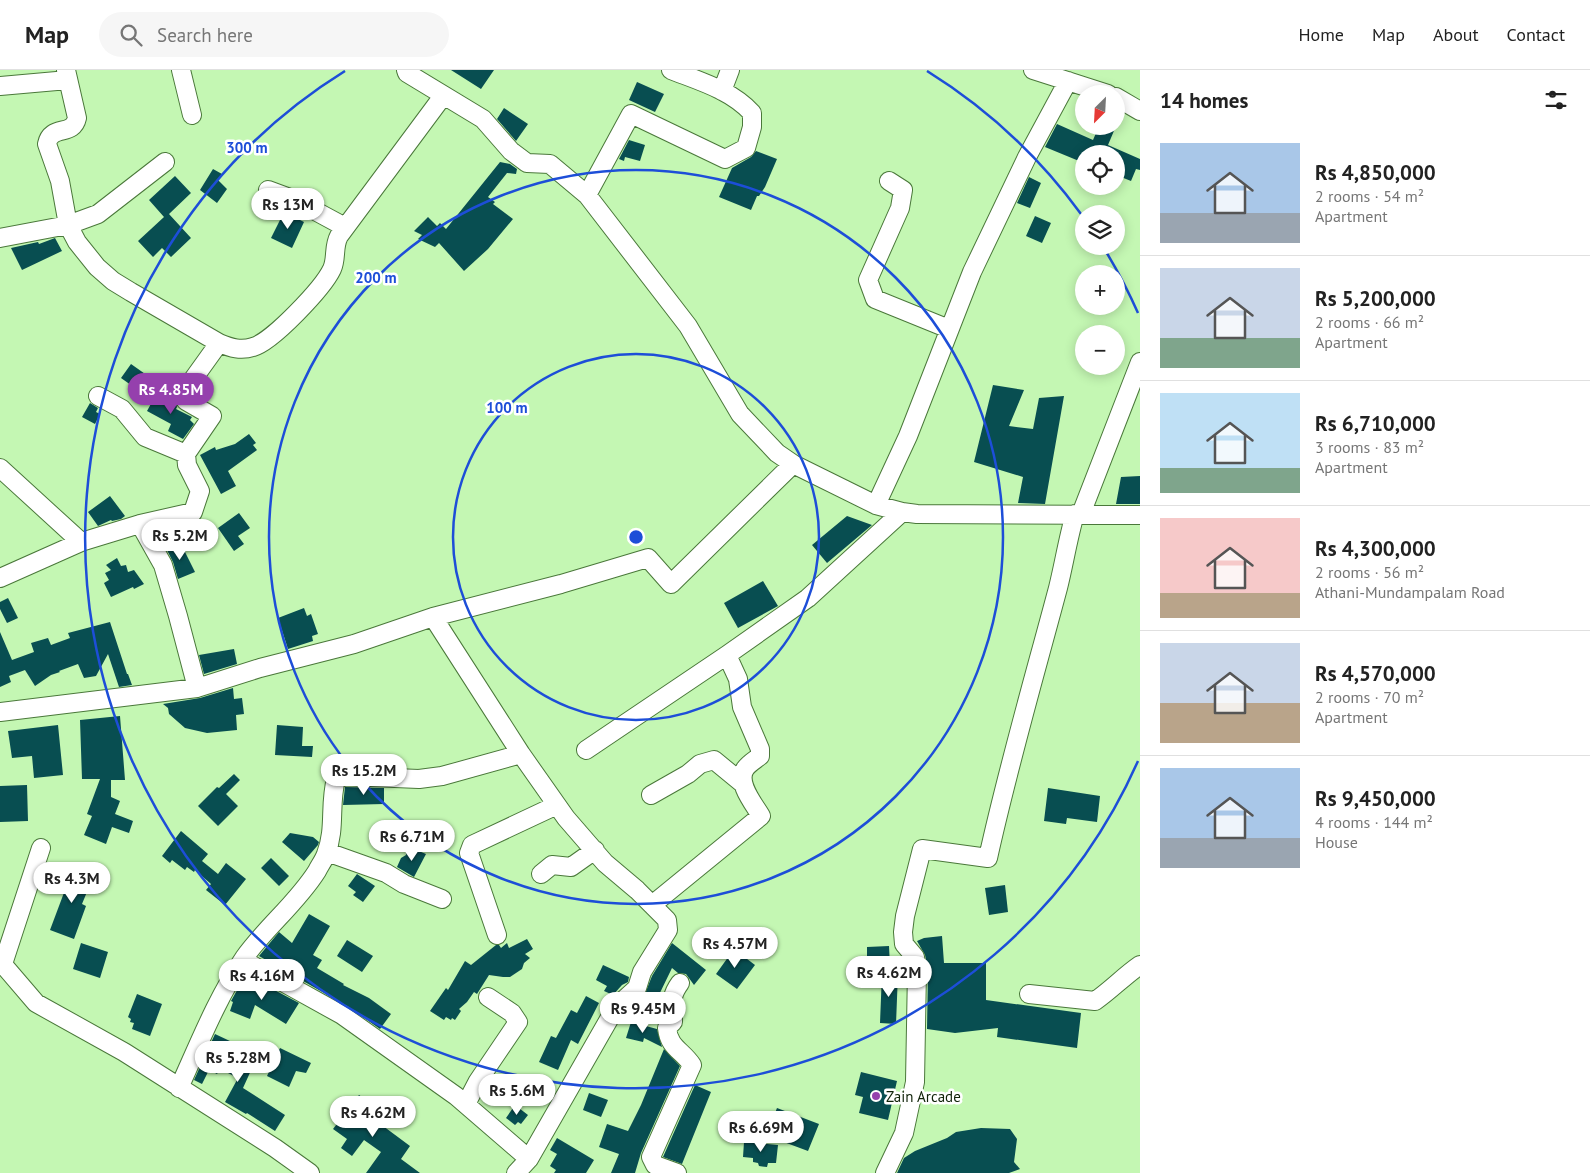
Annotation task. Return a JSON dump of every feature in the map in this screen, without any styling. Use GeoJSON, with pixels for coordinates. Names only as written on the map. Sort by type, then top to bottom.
{"type":"FeatureCollection","features":[{"type":"Feature","properties":{"kind":"street"},"geometry":{"type":"LineString","coordinates":[[181,70],[192,115]]}},
{"type":"Feature","properties":{"kind":"street"},"geometry":{"type":"LineString","coordinates":[[406,70],[407,73],[443,96],[483,119],[511,151],[527,163],[550,164],[588,195],[688,326],[740,414],[777,453],[793,464],[876,505],[902,512],[917,514],[1140,515]]}},
{"type":"Feature","properties":{"kind":"street"},"geometry":{"type":"LineString","coordinates":[[588,195],[631,114],[725,159],[746,148],[752,127],[752,113],[742,102],[722,91],[671,70]]}},
{"type":"Feature","properties":{"kind":"street"},"geometry":{"type":"LineString","coordinates":[[722,91],[730,70]]}},
{"type":"Feature","properties":{"kind":"street"},"geometry":{"type":"LineString","coordinates":[[1040,71],[1080,85]]}},
{"type":"Feature","properties":{"kind":"street"},"geometry":{"type":"LineString","coordinates":[[0,86],[67,75],[77,118],[76,124],[72,128],[52,133],[48,138],[47,144],[60,181],[68,225],[77,242],[97,267],[113,281],[219,343],[237,348],[253,347],[262,344],[306,303],[327,278],[333,268],[335,244],[345,227],[443,96]]}},
{"type":"Feature","properties":{"kind":"street"},"geometry":{"type":"LineString","coordinates":[[876,505],[908,436],[972,272],[1027,157],[1068,81]]}},
{"type":"Feature","properties":{"kind":"street"},"geometry":{"type":"LineString","coordinates":[[1125,102],[1140,111]]}},
{"type":"Feature","properties":{"kind":"street"},"geometry":{"type":"LineString","coordinates":[[0,238],[68,225],[98,214],[165,162]]}},
{"type":"Feature","properties":{"kind":"street"},"geometry":{"type":"LineString","coordinates":[[889,181],[903,190],[900,208],[868,280],[875,299],[950,329]]}},
{"type":"Feature","properties":{"kind":"street"},"geometry":{"type":"LineString","coordinates":[[268,190],[295,200],[345,227]]}},
{"type":"Feature","properties":{"kind":"street"},"geometry":{"type":"LineString","coordinates":[[0,578],[81,542],[140,524],[193,512],[200,492],[187,465],[186,454],[212,416],[186,401],[186,389],[219,343]]}},
{"type":"Feature","properties":{"kind":"street"},"geometry":{"type":"LineString","coordinates":[[885,1173],[904,1133],[915,1082],[917,970],[915,957],[904,944],[903,932],[905,916],[922,849],[988,858],[997,814],[1030,685],[1078,514],[1140,362]]}},
{"type":"Feature","properties":{"kind":"street"},"geometry":{"type":"LineString","coordinates":[[98,396],[122,409],[145,437],[186,454]]}},
{"type":"Feature","properties":{"kind":"street"},"geometry":{"type":"LineString","coordinates":[[0,712],[197,688],[260,668],[354,644],[433,617],[561,584],[648,558],[671,584],[793,464]]}},
{"type":"Feature","properties":{"kind":"street"},"geometry":{"type":"LineString","coordinates":[[0,468],[81,542]]}},
{"type":"Feature","properties":{"kind":"street"},"geometry":{"type":"LineString","coordinates":[[586,750],[808,598],[902,512]]}},
{"type":"Feature","properties":{"kind":"street"},"geometry":{"type":"LineString","coordinates":[[140,524],[163,565],[197,688]]}},
{"type":"Feature","properties":{"kind":"street"},"geometry":{"type":"LineString","coordinates":[[433,617],[521,754],[557,805],[605,863],[667,920],[668,930],[642,972],[638,988],[616,1007],[529,1159],[516,1173]]}},
{"type":"Feature","properties":{"kind":"street"},"geometry":{"type":"LineString","coordinates":[[727,655],[738,679],[742,707],[760,749],[760,756],[745,768],[742,774],[742,783]]}},
{"type":"Feature","properties":{"kind":"street"},"geometry":{"type":"LineString","coordinates":[[179,1088],[218,1002],[243,960],[257,941],[308,884],[327,852],[332,832],[333,791],[336,779],[346,776],[419,779],[442,776],[521,754]]}},
{"type":"Feature","properties":{"kind":"street"},"geometry":{"type":"LineString","coordinates":[[651,795],[688,774],[700,764],[714,760],[742,783],[761,816],[652,905]]}},
{"type":"Feature","properties":{"kind":"street"},"geometry":{"type":"LineString","coordinates":[[497,935],[469,853],[472,845],[557,805]]}},
{"type":"Feature","properties":{"kind":"street"},"geometry":{"type":"LineString","coordinates":[[41,848],[2,962],[36,1004],[124,1052],[275,1148],[310,1173]]}},
{"type":"Feature","properties":{"kind":"street"},"geometry":{"type":"LineString","coordinates":[[541,874],[552,865],[571,867],[595,850]]}},
{"type":"Feature","properties":{"kind":"street"},"geometry":{"type":"LineString","coordinates":[[327,852],[386,873],[404,884],[442,899]]}},
{"type":"Feature","properties":{"kind":"street"},"geometry":{"type":"LineString","coordinates":[[243,960],[342,1015],[466,1104],[529,1159]]}},
{"type":"Feature","properties":{"kind":"street"},"geometry":{"type":"LineString","coordinates":[[1029,994],[1095,1001],[1140,965]]}},
{"type":"Feature","properties":{"kind":"street"},"geometry":{"type":"LineString","coordinates":[[677,1173],[655,1165],[651,1157],[692,1065],[686,1056],[674,1048],[668,1039],[666,1028],[673,1022],[671,999],[673,992],[680,983]]}},
{"type":"Feature","properties":{"kind":"street"},"geometry":{"type":"LineString","coordinates":[[466,1104],[478,1081],[518,1022],[512,1013],[488,997]]}},
{"type":"Feature","properties":{"kind":"building"},"geometry":{"type":"Polygon","coordinates":[[[451,70],[494,70],[481,89],[451,70]]]}},
{"type":"Feature","properties":{"kind":"building"},"geometry":{"type":"Polygon","coordinates":[[[637,82],[664,94],[655,112],[629,100],[637,82]]]}},
{"type":"Feature","properties":{"kind":"building"},"geometry":{"type":"Polygon","coordinates":[[[504,108],[528,124],[516,141],[497,119],[504,108]]]}},
{"type":"Feature","properties":{"kind":"building"},"geometry":{"type":"Polygon","coordinates":[[[1057,124],[1075,132],[1075,135],[1082,135],[1093,140],[1095,135],[1112,135],[1108,145],[1075,145],[1075,159],[1045,147],[1057,124]]]}},
{"type":"Feature","properties":{"kind":"building"},"geometry":{"type":"Polygon","coordinates":[[[629,140],[645,145],[640,161],[625,157],[624,161],[619,159],[629,140]]]}},
{"type":"Feature","properties":{"kind":"building"},"geometry":{"type":"Polygon","coordinates":[[[756,151],[777,159],[765,187],[757,196],[751,210],[719,197],[732,168],[751,157],[756,151]]]}},
{"type":"Feature","properties":{"kind":"building"},"geometry":{"type":"Polygon","coordinates":[[[1125,152],[1140,159],[1140,170],[1136,169],[1131,181],[1125,179],[1125,152]]]}},
{"type":"Feature","properties":{"kind":"building"},"geometry":{"type":"Polygon","coordinates":[[[500,162],[510,164],[517,169],[516,174],[507,173],[488,197],[495,202],[493,204],[513,219],[488,249],[464,271],[439,243],[435,247],[418,239],[422,235],[414,231],[428,217],[437,226],[440,223],[446,229],[500,162]]]}},
{"type":"Feature","properties":{"kind":"building"},"geometry":{"type":"Polygon","coordinates":[[[213,169],[222,174],[218,180],[227,189],[217,203],[200,190],[213,169]]]}},
{"type":"Feature","properties":{"kind":"building"},"geometry":{"type":"Polygon","coordinates":[[[175,176],[191,193],[169,214],[191,238],[171,257],[162,248],[153,257],[138,241],[164,217],[149,200],[175,176]]]}},
{"type":"Feature","properties":{"kind":"building"},"geometry":{"type":"Polygon","coordinates":[[[1029,177],[1041,183],[1030,208],[1017,203],[1029,177]]]}},
{"type":"Feature","properties":{"kind":"building"},"geometry":{"type":"Polygon","coordinates":[[[284,212],[304,222],[292,248],[271,238],[284,212]]]}},
{"type":"Feature","properties":{"kind":"building"},"geometry":{"type":"Polygon","coordinates":[[[1035,216],[1051,223],[1042,243],[1026,236],[1035,216]]]}},
{"type":"Feature","properties":{"kind":"building"},"geometry":{"type":"Polygon","coordinates":[[[55,238],[62,251],[22,270],[11,248],[38,242],[39,244],[55,238]]]}},
{"type":"Feature","properties":{"kind":"building"},"geometry":{"type":"Polygon","coordinates":[[[131,364],[148,376],[138,390],[121,378],[131,364]]]}},
{"type":"Feature","properties":{"kind":"building"},"geometry":{"type":"Polygon","coordinates":[[[993,385],[1024,390],[1009,426],[1033,429],[1039,398],[1064,396],[1045,504],[1018,503],[1023,477],[974,462],[993,385]]]}},
{"type":"Feature","properties":{"kind":"building"},"geometry":{"type":"Polygon","coordinates":[[[157,393],[165,398],[167,394],[175,399],[176,409],[192,417],[190,420],[194,424],[183,439],[168,431],[171,424],[147,411],[157,393]]]}},
{"type":"Feature","properties":{"kind":"building"},"geometry":{"type":"Polygon","coordinates":[[[90,403],[98,408],[96,412],[100,414],[95,424],[82,417],[90,403]]]}},
{"type":"Feature","properties":{"kind":"building"},"geometry":{"type":"Polygon","coordinates":[[[249,434],[256,443],[253,445],[257,450],[228,471],[236,486],[221,494],[200,455],[215,447],[216,450],[235,444],[249,434]]]}},
{"type":"Feature","properties":{"kind":"building"},"geometry":{"type":"Polygon","coordinates":[[[1140,476],[1140,504],[1116,504],[1121,477],[1140,476]]]}},
{"type":"Feature","properties":{"kind":"building"},"geometry":{"type":"Polygon","coordinates":[[[110,496],[125,516],[98,526],[88,512],[110,496]]]}},
{"type":"Feature","properties":{"kind":"building"},"geometry":{"type":"Polygon","coordinates":[[[239,513],[250,528],[238,536],[244,544],[234,551],[218,528],[239,513]]]}},
{"type":"Feature","properties":{"kind":"building"},"geometry":{"type":"Polygon","coordinates":[[[847,516],[872,525],[827,563],[812,545],[847,516]]]}},
{"type":"Feature","properties":{"kind":"building"},"geometry":{"type":"Polygon","coordinates":[[[180,542],[195,572],[178,579],[166,548],[180,542]]]}},
{"type":"Feature","properties":{"kind":"building"},"geometry":{"type":"Polygon","coordinates":[[[117,558],[121,566],[126,565],[128,572],[134,570],[144,584],[111,597],[104,583],[109,580],[105,573],[111,570],[106,565],[117,558]]]}},
{"type":"Feature","properties":{"kind":"building"},"geometry":{"type":"Polygon","coordinates":[[[763,581],[778,606],[738,628],[724,603],[763,581]]]}},
{"type":"Feature","properties":{"kind":"building"},"geometry":{"type":"Polygon","coordinates":[[[8,598],[18,618],[7,623],[0,609],[0,602],[8,598]]]}},
{"type":"Feature","properties":{"kind":"building"},"geometry":{"type":"Polygon","coordinates":[[[304,608],[307,616],[311,614],[318,634],[312,636],[313,641],[288,649],[278,618],[304,608]]]}},
{"type":"Feature","properties":{"kind":"building"},"geometry":{"type":"Polygon","coordinates":[[[110,622],[132,685],[119,687],[108,654],[96,676],[84,678],[78,664],[51,675],[35,686],[25,670],[9,676],[11,682],[0,687],[0,632],[12,660],[34,652],[31,643],[48,638],[51,645],[70,638],[68,633],[110,622]]]}},
{"type":"Feature","properties":{"kind":"building"},"geometry":{"type":"Polygon","coordinates":[[[234,649],[237,664],[204,674],[199,655],[234,649]]]}},
{"type":"Feature","properties":{"kind":"building"},"geometry":{"type":"Polygon","coordinates":[[[233,688],[234,699],[242,698],[244,714],[236,715],[237,730],[207,733],[185,728],[169,714],[168,708],[163,704],[200,698],[233,688]]]}},
{"type":"Feature","properties":{"kind":"building"},"geometry":{"type":"Polygon","coordinates":[[[120,716],[125,780],[111,780],[111,797],[120,801],[115,814],[133,821],[129,833],[112,827],[106,844],[84,835],[92,816],[87,814],[100,779],[82,779],[80,720],[120,716]]]}},
{"type":"Feature","properties":{"kind":"building"},"geometry":{"type":"Polygon","coordinates":[[[58,725],[63,775],[34,778],[32,756],[12,758],[8,731],[58,725]]]}},
{"type":"Feature","properties":{"kind":"building"},"geometry":{"type":"Polygon","coordinates":[[[277,725],[303,727],[302,746],[313,746],[312,757],[275,755],[277,725]]]}},
{"type":"Feature","properties":{"kind":"building"},"geometry":{"type":"Polygon","coordinates":[[[234,774],[240,780],[226,794],[238,806],[218,826],[198,806],[217,787],[219,788],[234,774]]]}},
{"type":"Feature","properties":{"kind":"building"},"geometry":{"type":"Polygon","coordinates":[[[27,785],[28,821],[0,822],[0,786],[27,785]]]}},
{"type":"Feature","properties":{"kind":"building"},"geometry":{"type":"Polygon","coordinates":[[[345,787],[384,788],[384,804],[343,805],[345,787]]]}},
{"type":"Feature","properties":{"kind":"building"},"geometry":{"type":"Polygon","coordinates":[[[1048,788],[1100,796],[1097,822],[1067,818],[1066,824],[1044,821],[1048,788]]]}},
{"type":"Feature","properties":{"kind":"building"},"geometry":{"type":"Polygon","coordinates":[[[181,831],[208,854],[202,861],[218,874],[226,863],[246,879],[225,905],[206,890],[211,884],[195,870],[194,872],[187,867],[185,870],[172,860],[170,863],[162,856],[181,831]]]}},
{"type":"Feature","properties":{"kind":"building"},"geometry":{"type":"Polygon","coordinates":[[[290,833],[313,837],[319,842],[304,861],[282,842],[290,833]]]}},
{"type":"Feature","properties":{"kind":"building"},"geometry":{"type":"Polygon","coordinates":[[[409,847],[426,854],[414,877],[397,867],[401,858],[406,855],[409,847]]]}},
{"type":"Feature","properties":{"kind":"building"},"geometry":{"type":"Polygon","coordinates":[[[271,858],[289,876],[279,886],[261,868],[271,858]]]}},
{"type":"Feature","properties":{"kind":"building"},"geometry":{"type":"Polygon","coordinates":[[[72,867],[94,875],[82,904],[86,906],[74,939],[50,930],[72,867]]]}},
{"type":"Feature","properties":{"kind":"building"},"geometry":{"type":"Polygon","coordinates":[[[357,874],[375,886],[363,902],[353,895],[356,892],[348,886],[357,874]]]}},
{"type":"Feature","properties":{"kind":"building"},"geometry":{"type":"Polygon","coordinates":[[[1005,885],[1008,912],[989,915],[985,888],[1005,885]]]}},
{"type":"Feature","properties":{"kind":"building"},"geometry":{"type":"Polygon","coordinates":[[[309,914],[330,926],[313,955],[322,960],[317,968],[343,985],[369,998],[391,1014],[380,1029],[347,1006],[259,956],[279,932],[292,943],[309,914]]]}},
{"type":"Feature","properties":{"kind":"building"},"geometry":{"type":"Polygon","coordinates":[[[942,936],[944,963],[986,963],[986,1000],[1081,1013],[1077,1048],[997,1037],[998,1028],[955,1033],[927,1029],[928,969],[925,955],[917,941],[924,938],[942,936]]]}},
{"type":"Feature","properties":{"kind":"building"},"geometry":{"type":"Polygon","coordinates":[[[527,939],[533,949],[525,954],[530,958],[524,963],[522,969],[510,977],[489,975],[477,994],[474,992],[459,1009],[461,1011],[455,1020],[446,1017],[444,1020],[430,1011],[446,988],[448,990],[465,961],[471,965],[496,945],[499,945],[501,948],[507,943],[509,948],[527,939]]]}},
{"type":"Feature","properties":{"kind":"building"},"geometry":{"type":"Polygon","coordinates":[[[347,940],[373,956],[362,972],[337,956],[347,940]]]}},
{"type":"Feature","properties":{"kind":"building"},"geometry":{"type":"Polygon","coordinates":[[[81,943],[108,952],[100,978],[73,969],[81,943]]]}},
{"type":"Feature","properties":{"kind":"building"},"geometry":{"type":"Polygon","coordinates":[[[672,943],[706,970],[694,985],[686,974],[678,973],[672,968],[656,1001],[644,996],[652,976],[672,943]]]}},
{"type":"Feature","properties":{"kind":"building"},"geometry":{"type":"Polygon","coordinates":[[[889,946],[890,966],[867,966],[867,947],[889,946]]]}},
{"type":"Feature","properties":{"kind":"building"},"geometry":{"type":"Polygon","coordinates":[[[734,949],[755,965],[737,989],[716,974],[734,949]]]}},
{"type":"Feature","properties":{"kind":"building"},"geometry":{"type":"Polygon","coordinates":[[[603,965],[629,977],[628,982],[622,985],[613,995],[604,991],[607,986],[596,980],[603,965]]]}},
{"type":"Feature","properties":{"kind":"building"},"geometry":{"type":"Polygon","coordinates":[[[882,973],[898,973],[896,1024],[880,1023],[882,973]]]}},
{"type":"Feature","properties":{"kind":"building"},"geometry":{"type":"Polygon","coordinates":[[[245,976],[299,1003],[286,1024],[255,1005],[250,1019],[230,1011],[233,1002],[231,1001],[245,976]]]}},
{"type":"Feature","properties":{"kind":"building"},"geometry":{"type":"Polygon","coordinates":[[[137,994],[162,1004],[150,1036],[132,1029],[134,1023],[130,1022],[131,1019],[128,1017],[137,994]]]}},
{"type":"Feature","properties":{"kind":"building"},"geometry":{"type":"Polygon","coordinates":[[[586,996],[599,1003],[578,1044],[571,1040],[558,1070],[539,1062],[551,1036],[556,1038],[571,1010],[577,1013],[586,996]]]}},
{"type":"Feature","properties":{"kind":"building"},"geometry":{"type":"Polygon","coordinates":[[[631,1022],[657,1029],[662,1047],[644,1038],[643,1042],[626,1038],[631,1022]]]}},
{"type":"Feature","properties":{"kind":"building"},"geometry":{"type":"Polygon","coordinates":[[[215,1034],[232,1042],[226,1055],[253,1066],[243,1088],[285,1115],[275,1131],[247,1113],[225,1102],[238,1078],[220,1069],[217,1074],[209,1070],[202,1084],[194,1080],[215,1034]]]}},
{"type":"Feature","properties":{"kind":"building"},"geometry":{"type":"Polygon","coordinates":[[[280,1048],[311,1063],[306,1073],[296,1071],[289,1087],[267,1076],[280,1048]]]}},
{"type":"Feature","properties":{"kind":"building"},"geometry":{"type":"Polygon","coordinates":[[[664,1049],[680,1066],[641,1153],[635,1173],[611,1173],[619,1154],[599,1147],[607,1124],[628,1131],[664,1049]]]}},
{"type":"Feature","properties":{"kind":"building","name":"Zain Arcade"},"geometry":{"type":"Polygon","coordinates":[[[861,1072],[897,1081],[888,1120],[859,1113],[863,1097],[855,1095],[861,1072]]]}},
{"type":"Feature","properties":{"kind":"building"},"geometry":{"type":"Polygon","coordinates":[[[695,1085],[711,1092],[682,1164],[663,1157],[695,1085]]]}},
{"type":"Feature","properties":{"kind":"building"},"geometry":{"type":"Polygon","coordinates":[[[589,1093],[608,1100],[601,1117],[583,1110],[589,1093]]]}},
{"type":"Feature","properties":{"kind":"building"},"geometry":{"type":"Polygon","coordinates":[[[359,1095],[381,1111],[375,1120],[410,1146],[401,1159],[420,1173],[366,1173],[381,1152],[364,1140],[352,1156],[341,1148],[347,1139],[333,1129],[359,1095]]]}},
{"type":"Feature","properties":{"kind":"building"},"geometry":{"type":"Polygon","coordinates":[[[515,1105],[528,1115],[521,1124],[518,1122],[515,1125],[506,1118],[515,1105]]]}},
{"type":"Feature","properties":{"kind":"building"},"geometry":{"type":"Polygon","coordinates":[[[777,1108],[819,1124],[808,1151],[773,1138],[777,1125],[771,1123],[777,1108]]]}},
{"type":"Feature","properties":{"kind":"building"},"geometry":{"type":"Polygon","coordinates":[[[981,1128],[1010,1129],[1017,1139],[1014,1162],[1020,1169],[1009,1173],[897,1173],[904,1158],[915,1151],[947,1138],[956,1132],[981,1128]]]}},
{"type":"Feature","properties":{"kind":"building"},"geometry":{"type":"Polygon","coordinates":[[[557,1138],[594,1160],[586,1173],[554,1173],[556,1170],[550,1166],[557,1154],[550,1150],[557,1138]]]}},
{"type":"Feature","properties":{"kind":"building"},"geometry":{"type":"Polygon","coordinates":[[[744,1142],[778,1145],[776,1163],[768,1163],[767,1167],[759,1166],[758,1163],[753,1162],[753,1158],[743,1157],[744,1142]]]}},
{"type":"Feature","properties":{"kind":"place","name":"Zain Arcade"},"geometry":{"type":"Point","coordinates":[876,1096]}}]}
